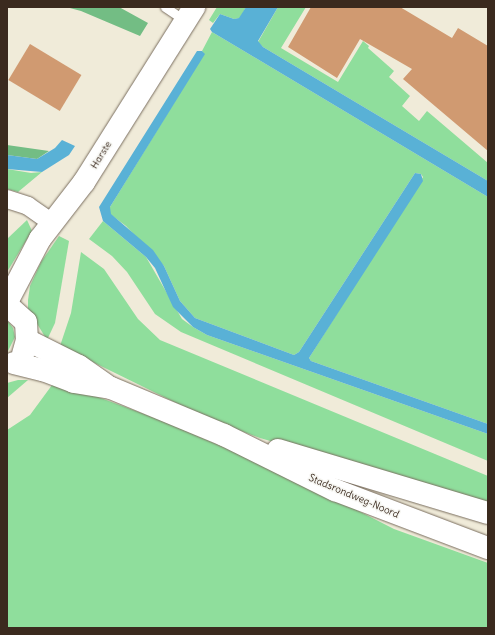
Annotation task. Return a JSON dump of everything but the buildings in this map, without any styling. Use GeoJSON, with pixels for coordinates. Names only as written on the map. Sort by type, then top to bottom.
{"type":"FeatureCollection","features":[{"type":"Feature","properties":{"kind":"main road","name":"Harste"},"geometry":{"type":"LineString","coordinates":[[7,304],[25,265],[52,223],[84,182],[190,14]]}},
{"type":"Feature","properties":{"kind":"main road"},"geometry":{"type":"LineString","coordinates":[[7,304],[26,322],[28,340],[22,356],[11,366]]}},
{"type":"Feature","properties":{"kind":"main road","name":"Stadsrondweg-Noord"},"geometry":{"type":"LineString","coordinates":[[28,340],[79,366],[110,388]]}},
{"type":"Feature","properties":{"kind":"main road","name":"Stadsrondweg-Noord"},"geometry":{"type":"LineString","coordinates":[[11,366],[43,370],[74,382],[110,388],[224,435],[335,490],[488,548]]}},
{"type":"Feature","properties":{"kind":"main road","name":"Stadsrondweg-Noord"},"geometry":{"type":"LineString","coordinates":[[224,435],[488,513]]}},
{"type":"Feature","properties":{"kind":"street"},"geometry":{"type":"LineString","coordinates":[[7,198],[28,206],[52,223]]}},
{"type":"Feature","properties":{"kind":"lane"},"geometry":{"type":"LineString","coordinates":[[165,7],[190,14]]}},
{"type":"Feature","properties":{"kind":"green space"},"geometry":{"type":"Polygon","coordinates":[[[66,7],[119,7],[148,23],[140,36],[81,11],[66,7]]]}},
{"type":"Feature","properties":{"kind":"green space"},"geometry":{"type":"Polygon","coordinates":[[[217,7],[246,7],[240,18],[234,19],[220,14],[213,23],[209,20],[217,7]]]}},
{"type":"Feature","properties":{"kind":"green space"},"geometry":{"type":"Polygon","coordinates":[[[278,7],[306,7],[281,48],[338,82],[363,41],[369,46],[368,48],[394,71],[389,77],[410,96],[402,106],[419,121],[427,111],[488,163],[488,181],[263,47],[258,42],[278,7]]]}},
{"type":"Feature","properties":{"kind":"green space"},"geometry":{"type":"Polygon","coordinates":[[[212,32],[488,197],[488,424],[311,361],[309,358],[423,177],[421,174],[415,173],[299,352],[294,355],[195,318],[180,301],[164,266],[126,226],[110,214],[110,207],[204,54],[202,51],[212,32]]]}},
{"type":"Feature","properties":{"kind":"green space"},"geometry":{"type":"Polygon","coordinates":[[[7,145],[49,151],[37,159],[7,155],[7,145]]]}},
{"type":"Feature","properties":{"kind":"green space"},"geometry":{"type":"Polygon","coordinates":[[[7,169],[31,173],[42,172],[18,192],[7,189],[7,169]]]}},
{"type":"Feature","properties":{"kind":"green space"},"geometry":{"type":"Polygon","coordinates":[[[27,220],[32,231],[7,272],[7,239],[27,220]]]}},
{"type":"Feature","properties":{"kind":"green space"},"geometry":{"type":"Polygon","coordinates":[[[103,221],[146,257],[182,319],[193,327],[207,335],[488,434],[488,461],[181,332],[155,314],[127,272],[112,256],[89,239],[103,221]]]}},
{"type":"Feature","properties":{"kind":"green space"},"geometry":{"type":"Polygon","coordinates":[[[59,236],[69,241],[55,323],[47,340],[28,309],[28,300],[30,286],[41,262],[59,236]]]}},
{"type":"Feature","properties":{"kind":"green space"},"geometry":{"type":"Polygon","coordinates":[[[81,252],[104,269],[138,319],[160,340],[488,476],[488,504],[260,438],[211,420],[60,346],[71,313],[81,252]]]}},
{"type":"Feature","properties":{"kind":"green space"},"geometry":{"type":"Polygon","coordinates":[[[7,320],[13,328],[15,337],[7,353],[7,320]]]}},
{"type":"Feature","properties":{"kind":"green space"},"geometry":{"type":"Polygon","coordinates":[[[18,380],[28,380],[7,398],[7,383],[18,380]]]}},
{"type":"Feature","properties":{"kind":"green space"},"geometry":{"type":"Polygon","coordinates":[[[55,381],[163,421],[290,476],[394,529],[488,563],[488,628],[7,628],[7,430],[30,415],[55,381]]]}},
{"type":"Feature","properties":{"kind":"water"},"geometry":{"type":"Polygon","coordinates":[[[246,7],[278,7],[258,41],[263,47],[488,181],[488,197],[212,32],[210,29],[220,14],[234,19],[239,18],[246,7]]]}},
{"type":"Feature","properties":{"kind":"water"},"geometry":{"type":"Polygon","coordinates":[[[197,51],[202,51],[205,54],[110,207],[111,214],[153,250],[164,266],[180,301],[195,318],[294,355],[299,352],[415,173],[421,174],[423,181],[309,358],[311,361],[488,424],[488,434],[207,335],[193,327],[173,307],[155,268],[146,257],[103,221],[99,207],[197,51]]]}},
{"type":"Feature","properties":{"kind":"water"},"geometry":{"type":"Polygon","coordinates":[[[62,140],[75,146],[69,155],[42,172],[7,169],[7,155],[37,159],[55,148],[62,140]]]}}]}
